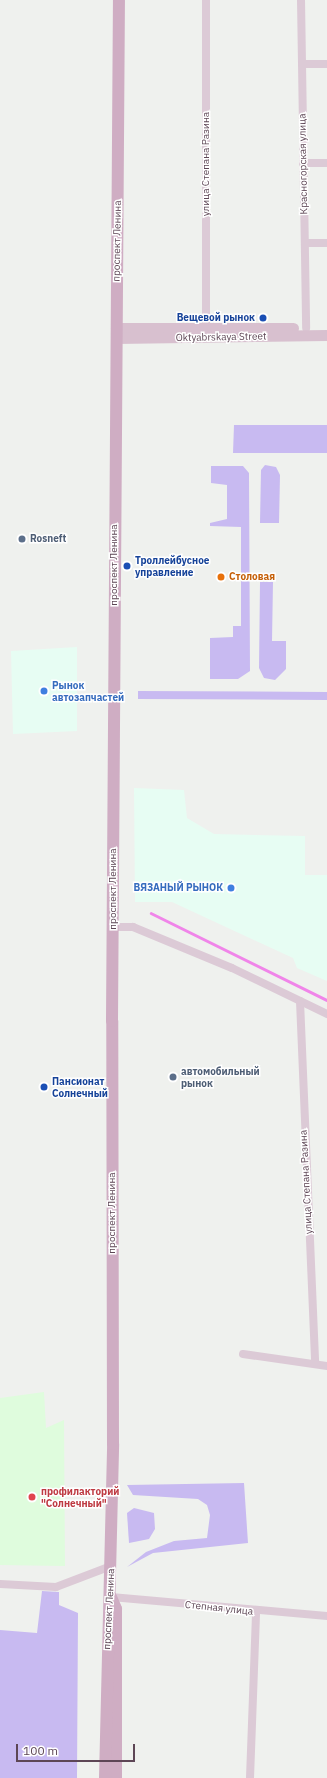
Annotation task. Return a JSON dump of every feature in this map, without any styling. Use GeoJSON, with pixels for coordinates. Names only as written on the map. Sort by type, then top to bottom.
{"type":"FeatureCollection","features":[{"type":"Feature","properties":{"kind":"main road","name":"проспект Ленина"},"geometry":{"type":"LineString","coordinates":[[105,1778],[107,1609],[112,1597],[113,927],[119,0]]}},
{"type":"Feature","properties":{"kind":"main road"},"geometry":{"type":"LineString","coordinates":[[116,333],[327,328]]}},
{"type":"Feature","properties":{"kind":"main road","name":"Oktyabrskaya Street"},"geometry":{"type":"LineString","coordinates":[[116,333],[191,337],[206,332],[327,336]]}},
{"type":"Feature","properties":{"kind":"main road"},"geometry":{"type":"LineString","coordinates":[[112,1597],[116,1609],[116,1778]]}},
{"type":"Feature","properties":{"kind":"street","name":"улица Степана Разина"},"geometry":{"type":"LineString","coordinates":[[206,0],[206,332]]}},
{"type":"Feature","properties":{"kind":"street","name":"Красногорская улица"},"geometry":{"type":"LineString","coordinates":[[301,0],[306,328]]}},
{"type":"Feature","properties":{"kind":"street"},"geometry":{"type":"LineString","coordinates":[[302,64],[327,64]]}},
{"type":"Feature","properties":{"kind":"street"},"geometry":{"type":"LineString","coordinates":[[304,163],[327,163]]}},
{"type":"Feature","properties":{"kind":"street"},"geometry":{"type":"LineString","coordinates":[[305,243],[327,243]]}},
{"type":"Feature","properties":{"kind":"street"},"geometry":{"type":"LineString","coordinates":[[113,927],[133,927],[327,1014]]}},
{"type":"Feature","properties":{"kind":"street","name":"улица Степана Разина"},"geometry":{"type":"LineString","coordinates":[[300,1001],[314,1363]]}},
{"type":"Feature","properties":{"kind":"street"},"geometry":{"type":"LineString","coordinates":[[243,1354],[327,1366]]}},
{"type":"Feature","properties":{"kind":"street"},"geometry":{"type":"LineString","coordinates":[[0,1584],[56,1587],[111,1566]]}},
{"type":"Feature","properties":{"kind":"street","name":"Степная улица"},"geometry":{"type":"LineString","coordinates":[[112,1597],[256,1612],[327,1616]]}},
{"type":"Feature","properties":{"kind":"street"},"geometry":{"type":"LineString","coordinates":[[250,1778],[256,1612]]}},
{"type":"Feature","properties":{"kind":"shaded area"},"geometry":{"type":"Polygon","coordinates":[[[234,425],[327,425],[327,453],[233,453],[234,425]]]}},
{"type":"Feature","properties":{"kind":"shaded area"},"geometry":{"type":"Polygon","coordinates":[[[265,465],[276,467],[280,475],[279,523],[260,523],[261,470],[265,465]]]}},
{"type":"Feature","properties":{"kind":"shaded area"},"geometry":{"type":"Polygon","coordinates":[[[211,466],[243,466],[249,473],[250,671],[238,679],[210,679],[210,638],[233,637],[233,626],[241,626],[241,527],[210,526],[210,523],[227,519],[227,485],[211,483],[211,466]]]}},
{"type":"Feature","properties":{"kind":"shaded area"},"geometry":{"type":"Polygon","coordinates":[[[260,582],[273,582],[272,641],[286,641],[286,669],[275,680],[264,678],[259,668],[260,582]]]}},
{"type":"Feature","properties":{"kind":"shaded area","name":"Рынок автозапчастей"},"geometry":{"type":"Polygon","coordinates":[[[77,647],[77,731],[13,734],[11,651],[77,647]]]}},
{"type":"Feature","properties":{"kind":"shaded area"},"geometry":{"type":"Polygon","coordinates":[[[138,691],[327,692],[327,700],[138,699],[138,691]]]}},
{"type":"Feature","properties":{"kind":"shaded area","name":"ВЯЗАНЫЙ РЫНОК"},"geometry":{"type":"Polygon","coordinates":[[[134,788],[184,790],[187,818],[214,834],[305,836],[305,875],[327,875],[327,981],[297,968],[293,958],[172,902],[135,902],[134,788]]]}},
{"type":"Feature","properties":{"kind":"shaded area","name":"профилакторий \"Солнечный\""},"geometry":{"type":"Polygon","coordinates":[[[44,1392],[46,1428],[64,1420],[65,1566],[0,1565],[0,1398],[44,1392]]]}},
{"type":"Feature","properties":{"kind":"shaded area"},"geometry":{"type":"Polygon","coordinates":[[[244,1483],[248,1543],[153,1553],[127,1567],[146,1552],[174,1541],[207,1538],[210,1515],[207,1505],[198,1499],[133,1495],[127,1485],[244,1483]]]}},
{"type":"Feature","properties":{"kind":"shaded area"},"geometry":{"type":"Polygon","coordinates":[[[134,1508],[154,1513],[155,1529],[149,1539],[129,1543],[127,1513],[134,1508]]]}},
{"type":"Feature","properties":{"kind":"shaded area"},"geometry":{"type":"Polygon","coordinates":[[[42,1591],[59,1592],[59,1605],[78,1613],[77,1778],[0,1778],[0,1630],[37,1633],[42,1591]]]}},
{"type":"Feature","properties":{"kind":"waterway"},"geometry":{"type":"LineString","coordinates":[[151,913],[327,1000]]}},
{"type":"Feature","properties":{"kind":"place","name":"Вещевой рынок"},"geometry":{"type":"Point","coordinates":[263,318]}},
{"type":"Feature","properties":{"kind":"place","name":"Rosneft"},"geometry":{"type":"Point","coordinates":[22,539]}},
{"type":"Feature","properties":{"kind":"place","name":"Троллейбусное управление"},"geometry":{"type":"Point","coordinates":[127,566]}},
{"type":"Feature","properties":{"kind":"place","name":"Столовая"},"geometry":{"type":"Point","coordinates":[221,577]}},
{"type":"Feature","properties":{"kind":"place","name":"Рынок автозапчастей"},"geometry":{"type":"Point","coordinates":[44,691]}},
{"type":"Feature","properties":{"kind":"place","name":"ВЯЗАНЫЙ РЫНОК"},"geometry":{"type":"Point","coordinates":[231,888]}},
{"type":"Feature","properties":{"kind":"place","name":"автомобильный рынок"},"geometry":{"type":"Point","coordinates":[173,1077]}},
{"type":"Feature","properties":{"kind":"place","name":"Пансионат Солнечный"},"geometry":{"type":"Point","coordinates":[44,1087]}},
{"type":"Feature","properties":{"kind":"place","name":"профилакторий \"Солнечный\""},"geometry":{"type":"Point","coordinates":[32,1497]}}]}
